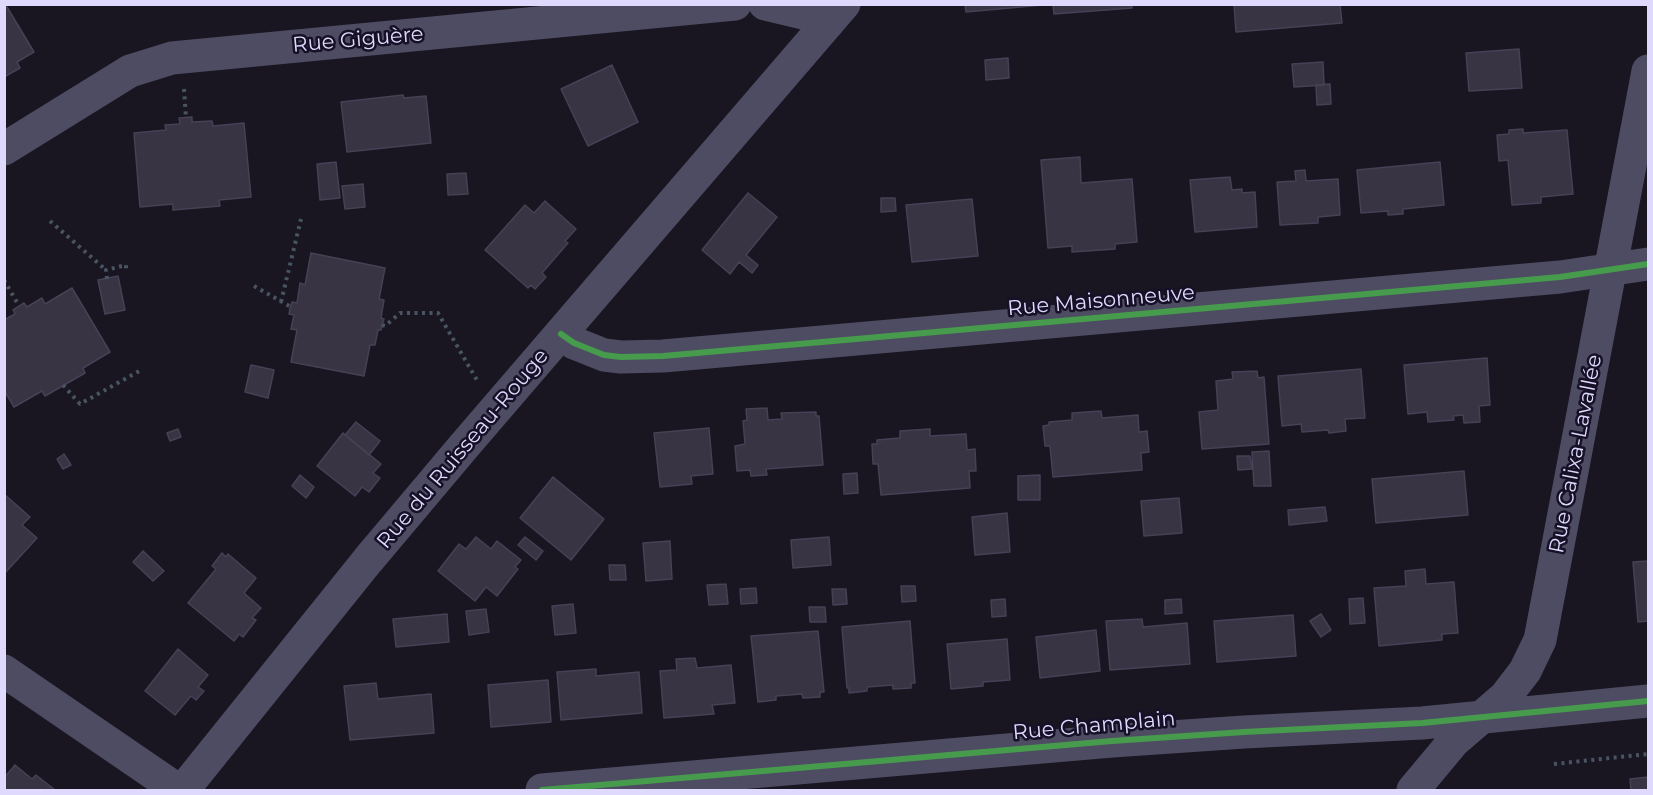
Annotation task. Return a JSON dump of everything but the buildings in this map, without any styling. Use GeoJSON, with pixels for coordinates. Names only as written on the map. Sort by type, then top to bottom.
{"type":"FeatureCollection","features":[{"type":"Feature","properties":{"kind":"street","name":"Rue Giguère"},"geometry":{"type":"LineString","coordinates":[[4,148],[130,71],[172,58],[735,4]]}},
{"type":"Feature","properties":{"kind":"street"},"geometry":{"type":"LineString","coordinates":[[765,4],[807,14],[836,14]]}},
{"type":"Feature","properties":{"kind":"street","name":"Rue du Ruisseau-Rouge"},"geometry":{"type":"LineString","coordinates":[[183,790],[368,560],[836,14]]}},
{"type":"Feature","properties":{"kind":"street","name":"Rue Calixa-Lavallée"},"geometry":{"type":"LineString","coordinates":[[1413,790],[1454,741],[1505,697],[1533,657],[1540,640],[1648,71]]}},
{"type":"Feature","properties":{"kind":"street","name":"Rue Maisonneuve"},"geometry":{"type":"LineString","coordinates":[[561,334],[574,343],[604,355],[663,356],[1560,277],[1648,264]]}},
{"type":"Feature","properties":{"kind":"street"},"geometry":{"type":"LineString","coordinates":[[4,670],[178,790]]}},
{"type":"Feature","properties":{"kind":"street","name":"Rue Champlain"},"geometry":{"type":"LineString","coordinates":[[542,790],[1112,741],[1480,718],[1648,701]]}},
{"type":"Feature","properties":{"kind":"path"},"geometry":{"type":"LineString","coordinates":[[281,302],[301,219]]}},
{"type":"Feature","properties":{"kind":"path"},"geometry":{"type":"LineString","coordinates":[[51,221],[106,270],[107,279]]}},
{"type":"Feature","properties":{"kind":"path"},"geometry":{"type":"LineString","coordinates":[[106,270],[126,265],[126,272]]}},
{"type":"Feature","properties":{"kind":"path"},"geometry":{"type":"LineString","coordinates":[[4,280],[19,306]]}},
{"type":"Feature","properties":{"kind":"path"},"geometry":{"type":"LineString","coordinates":[[254,286],[291,307]]}},
{"type":"Feature","properties":{"kind":"path"},"geometry":{"type":"LineString","coordinates":[[382,325],[385,326],[400,313],[438,314],[479,384],[502,402]]}},
{"type":"Feature","properties":{"kind":"path"},"geometry":{"type":"LineString","coordinates":[[63,385],[80,404],[141,370]]}},
{"type":"Feature","properties":{"kind":"path"},"geometry":{"type":"LineString","coordinates":[[1554,764],[1648,754]]}},
{"type":"Feature","properties":{"kind":"cycle path"},"geometry":{"type":"LineString","coordinates":[[561,334],[574,343],[604,355],[663,356],[1560,277],[1648,264]]}},
{"type":"Feature","properties":{"kind":"cycle path"},"geometry":{"type":"LineString","coordinates":[[542,790],[1112,741],[1422,723],[1648,701]]}}]}
